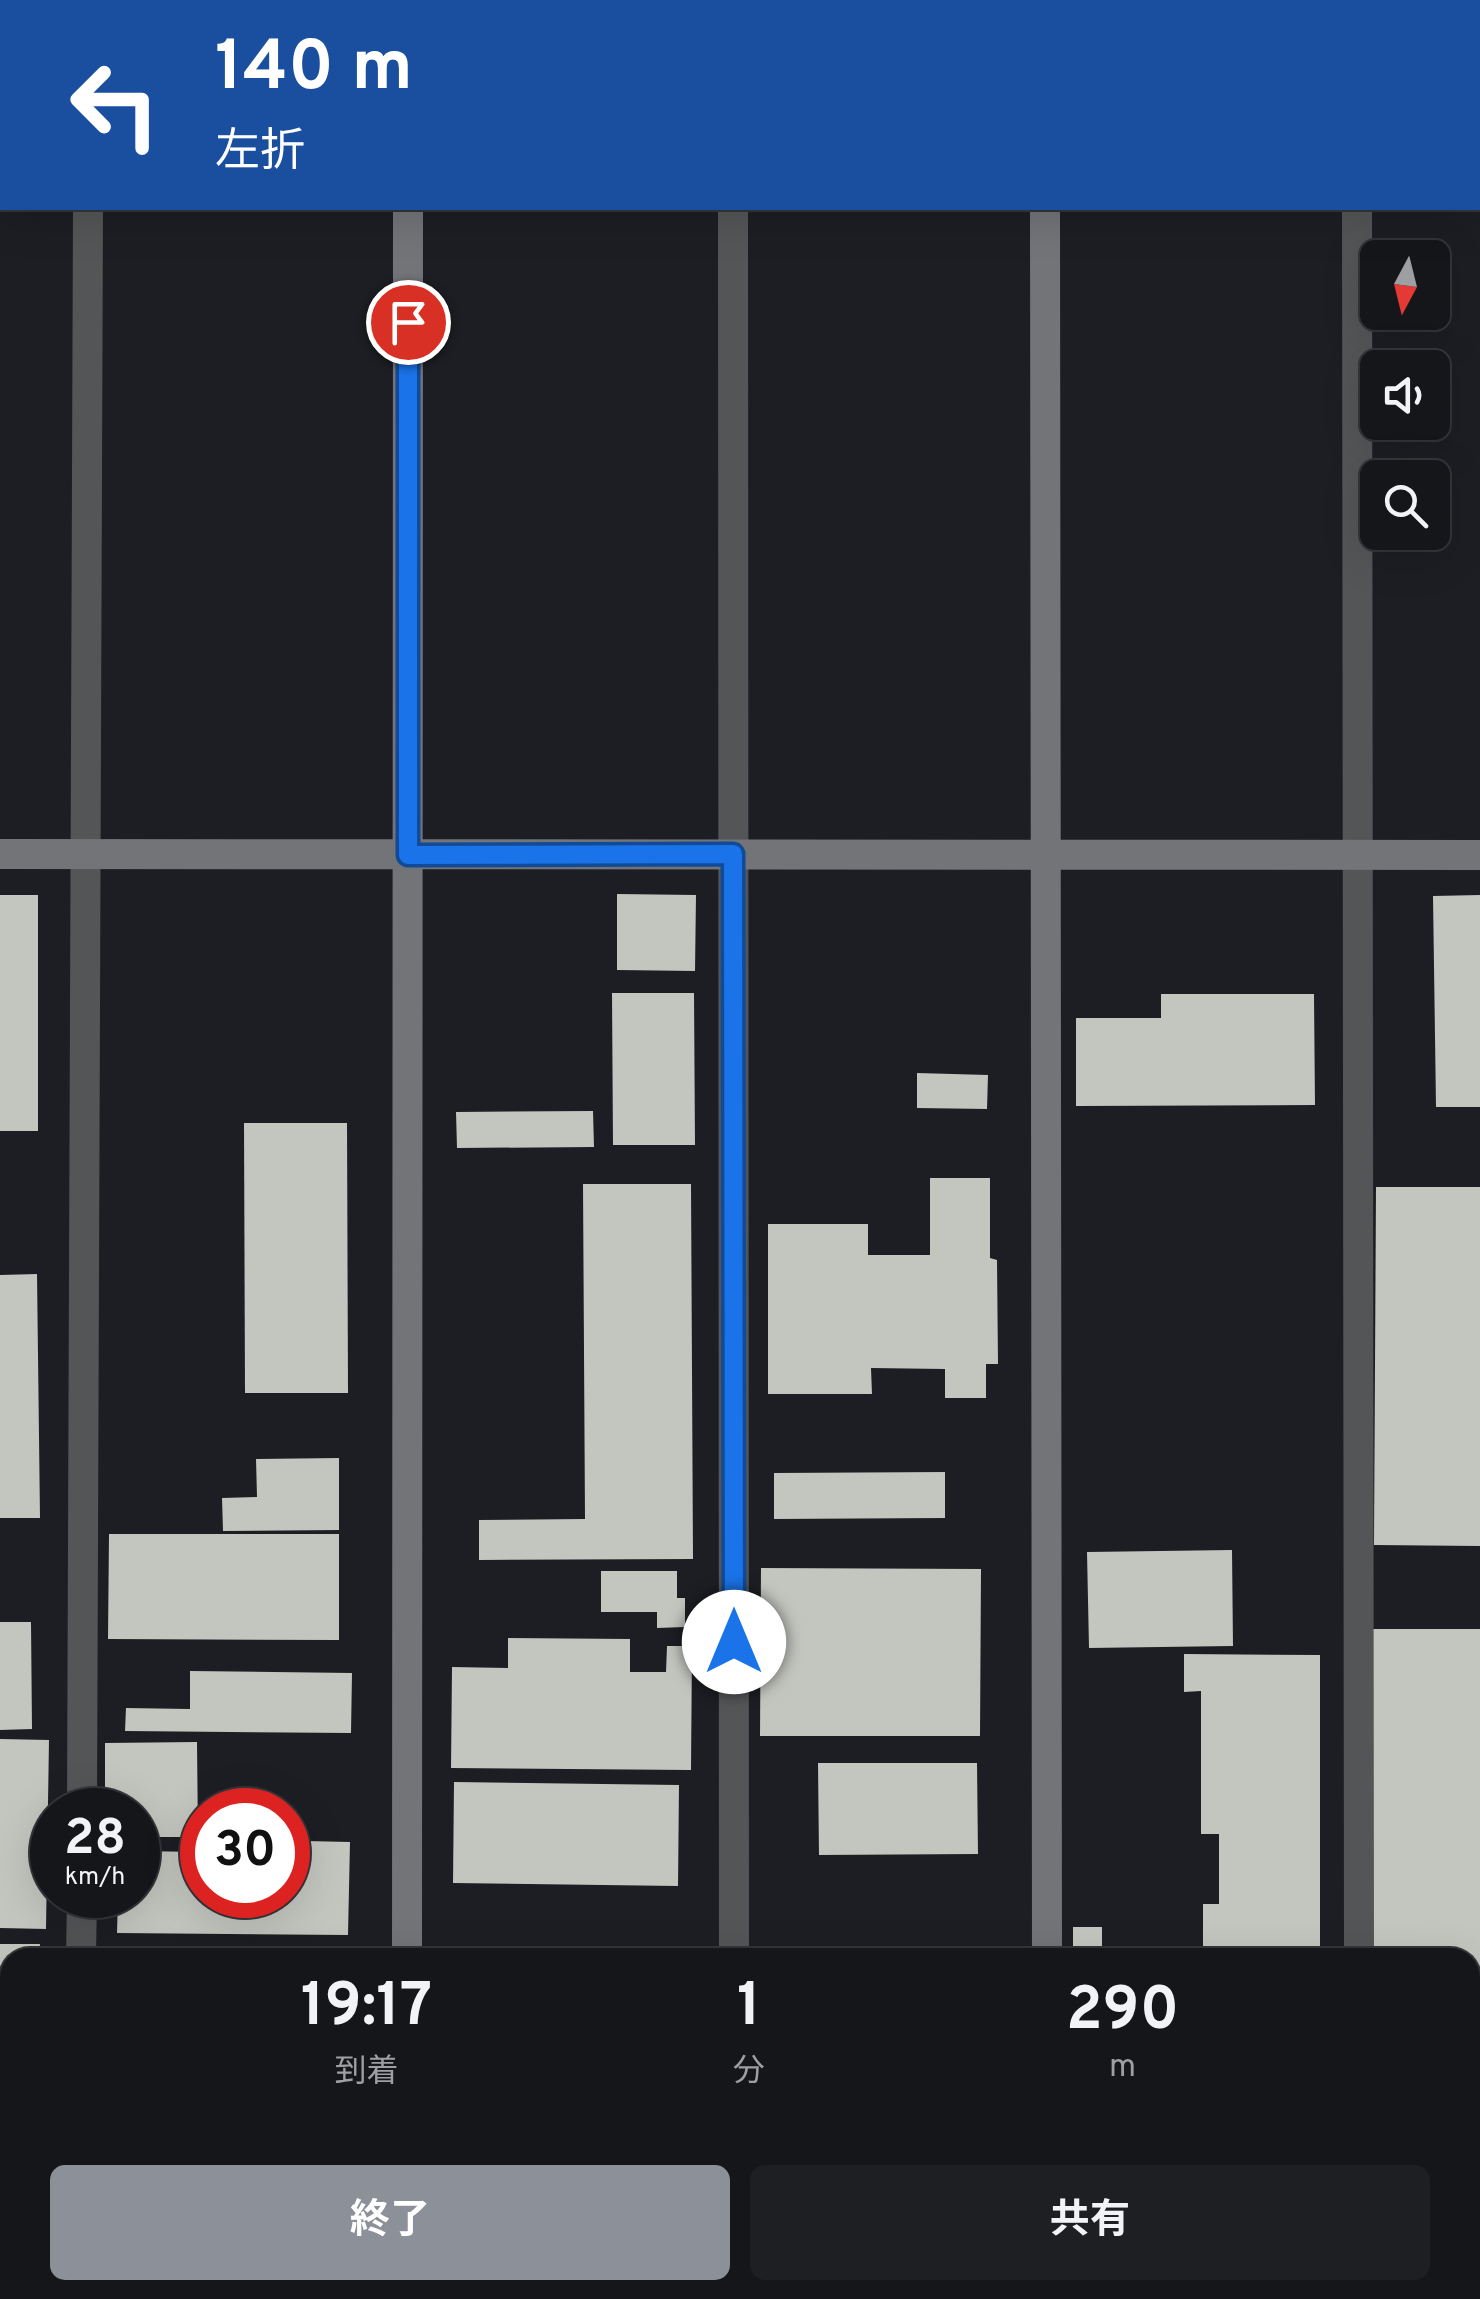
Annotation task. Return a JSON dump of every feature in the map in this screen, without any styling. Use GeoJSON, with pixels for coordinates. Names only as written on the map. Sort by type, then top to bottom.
{"type":"FeatureCollection","features":[{"type":"Feature","properties":{"kind":"street"},"geometry":{"type":"LineString","coordinates":[[82,1788],[88,210]]}},
{"type":"Feature","properties":{"kind":"street"},"geometry":{"type":"LineString","coordinates":[[407,1948],[408,210]]}},
{"type":"Feature","properties":{"kind":"street"},"geometry":{"type":"LineString","coordinates":[[734,210],[734,1948]]}},
{"type":"Feature","properties":{"kind":"street"},"geometry":{"type":"LineString","coordinates":[[1045,210],[1047,1948]]}},
{"type":"Feature","properties":{"kind":"street"},"geometry":{"type":"LineString","coordinates":[[1357,210],[1359,1948]]}},
{"type":"Feature","properties":{"kind":"street"},"geometry":{"type":"LineString","coordinates":[[0,854],[1480,855]]}},
{"type":"Feature","properties":{"kind":"street"},"geometry":{"type":"LineString","coordinates":[[82,1918],[82,1948]]}},
{"type":"Feature","properties":{"kind":"building"},"geometry":{"type":"Polygon","coordinates":[[[617,894],[696,895],[695,971],[617,970],[617,894]]]}},
{"type":"Feature","properties":{"kind":"building"},"geometry":{"type":"Polygon","coordinates":[[[0,895],[38,895],[38,1131],[0,1131],[0,895]]]}},
{"type":"Feature","properties":{"kind":"building"},"geometry":{"type":"Polygon","coordinates":[[[1480,895],[1480,1107],[1436,1107],[1433,896],[1480,895]]]}},
{"type":"Feature","properties":{"kind":"building"},"geometry":{"type":"Polygon","coordinates":[[[612,993],[694,993],[695,1145],[613,1145],[612,993]]]}},
{"type":"Feature","properties":{"kind":"building"},"geometry":{"type":"Polygon","coordinates":[[[1161,994],[1314,994],[1315,1105],[1076,1106],[1076,1018],[1161,1018],[1161,994]]]}},
{"type":"Feature","properties":{"kind":"building"},"geometry":{"type":"Polygon","coordinates":[[[917,1073],[988,1075],[987,1109],[917,1108],[917,1073]]]}},
{"type":"Feature","properties":{"kind":"building"},"geometry":{"type":"Polygon","coordinates":[[[593,1111],[594,1147],[457,1148],[456,1112],[593,1111]]]}},
{"type":"Feature","properties":{"kind":"building"},"geometry":{"type":"Polygon","coordinates":[[[244,1123],[347,1123],[348,1393],[245,1393],[244,1123]]]}},
{"type":"Feature","properties":{"kind":"building"},"geometry":{"type":"Polygon","coordinates":[[[930,1178],[990,1178],[990,1258],[997,1260],[998,1364],[986,1364],[986,1398],[945,1398],[945,1369],[871,1368],[872,1394],[768,1394],[768,1224],[868,1224],[868,1255],[930,1255],[930,1178]]]}},
{"type":"Feature","properties":{"kind":"building"},"geometry":{"type":"Polygon","coordinates":[[[583,1184],[691,1184],[693,1559],[479,1560],[479,1520],[585,1519],[583,1184]]]}},
{"type":"Feature","properties":{"kind":"building"},"geometry":{"type":"Polygon","coordinates":[[[1376,1187],[1480,1187],[1480,1546],[1374,1545],[1376,1187]]]}},
{"type":"Feature","properties":{"kind":"building"},"geometry":{"type":"Polygon","coordinates":[[[37,1274],[40,1518],[0,1518],[0,1275],[37,1274]]]}},
{"type":"Feature","properties":{"kind":"building"},"geometry":{"type":"Polygon","coordinates":[[[339,1458],[339,1530],[223,1531],[222,1498],[257,1497],[256,1459],[339,1458]]]}},
{"type":"Feature","properties":{"kind":"building"},"geometry":{"type":"Polygon","coordinates":[[[945,1472],[945,1518],[774,1519],[774,1473],[945,1472]]]}},
{"type":"Feature","properties":{"kind":"building"},"geometry":{"type":"Polygon","coordinates":[[[109,1534],[339,1534],[339,1640],[108,1639],[109,1534]]]}},
{"type":"Feature","properties":{"kind":"building"},"geometry":{"type":"Polygon","coordinates":[[[1232,1550],[1233,1646],[1089,1648],[1087,1552],[1232,1550]]]}},
{"type":"Feature","properties":{"kind":"building"},"geometry":{"type":"Polygon","coordinates":[[[761,1568],[981,1569],[980,1736],[760,1736],[761,1568]]]}},
{"type":"Feature","properties":{"kind":"building"},"geometry":{"type":"Polygon","coordinates":[[[601,1571],[677,1571],[677,1598],[685,1598],[685,1627],[657,1628],[657,1612],[601,1612],[601,1571]]]}},
{"type":"Feature","properties":{"kind":"building"},"geometry":{"type":"Polygon","coordinates":[[[0,1622],[31,1622],[32,1729],[0,1730],[0,1622]]]}},
{"type":"Feature","properties":{"kind":"building"},"geometry":{"type":"Polygon","coordinates":[[[1371,1629],[1480,1629],[1480,1948],[1370,1948],[1371,1629]]]}},
{"type":"Feature","properties":{"kind":"building"},"geometry":{"type":"Polygon","coordinates":[[[508,1638],[630,1639],[630,1672],[666,1672],[667,1646],[692,1646],[691,1770],[451,1768],[452,1667],[508,1668],[508,1638]]]}},
{"type":"Feature","properties":{"kind":"building"},"geometry":{"type":"Polygon","coordinates":[[[1184,1654],[1320,1655],[1320,1948],[1203,1948],[1203,1904],[1219,1904],[1219,1834],[1201,1834],[1201,1691],[1184,1692],[1184,1654]]]}},
{"type":"Feature","properties":{"kind":"building"},"geometry":{"type":"Polygon","coordinates":[[[190,1671],[352,1673],[351,1733],[125,1731],[126,1708],[190,1709],[190,1671]]]}},
{"type":"Feature","properties":{"kind":"building"},"geometry":{"type":"Polygon","coordinates":[[[0,1739],[49,1740],[48,1788],[30,1788],[30,1918],[46,1918],[46,1929],[0,1928],[0,1739]]]}},
{"type":"Feature","properties":{"kind":"building"},"geometry":{"type":"Polygon","coordinates":[[[197,1742],[197,1788],[180,1788],[180,1837],[160,1837],[160,1788],[105,1788],[105,1743],[197,1742]]]}},
{"type":"Feature","properties":{"kind":"building"},"geometry":{"type":"Polygon","coordinates":[[[818,1763],[977,1763],[978,1854],[819,1855],[818,1763]]]}},
{"type":"Feature","properties":{"kind":"building"},"geometry":{"type":"Polygon","coordinates":[[[454,1782],[679,1785],[678,1886],[453,1883],[454,1782]]]}},
{"type":"Feature","properties":{"kind":"building"},"geometry":{"type":"Polygon","coordinates":[[[310,1841],[350,1842],[348,1935],[117,1933],[117,1918],[160,1918],[160,1851],[180,1852],[180,1918],[310,1918],[310,1841]]]}},
{"type":"Feature","properties":{"kind":"building"},"geometry":{"type":"Polygon","coordinates":[[[1073,1927],[1102,1927],[1102,1948],[1073,1948],[1073,1927]]]}},
{"type":"Feature","properties":{"kind":"building"},"geometry":{"type":"Polygon","coordinates":[[[0,1944],[40,1944],[40,1948],[0,1948],[0,1944]]]}},
{"type":"Feature","properties":{"kind":"route"},"geometry":{"type":"LineString","coordinates":[[408,322],[408,855],[733,854],[734,1642]]}}]}
